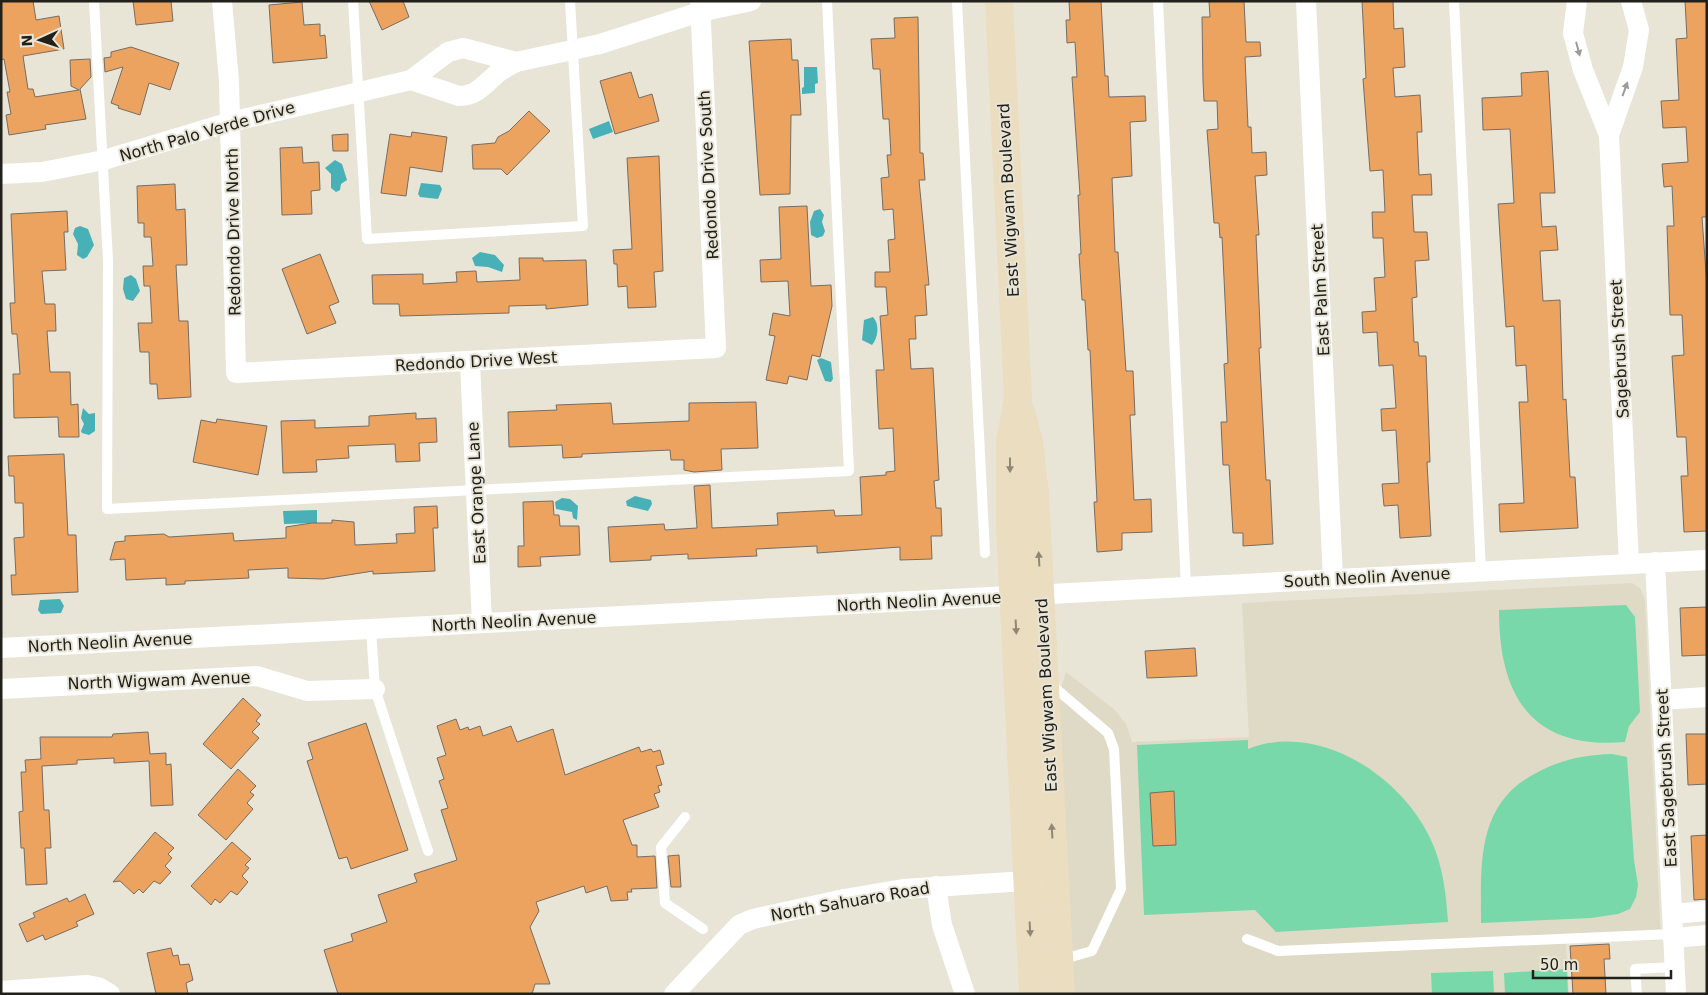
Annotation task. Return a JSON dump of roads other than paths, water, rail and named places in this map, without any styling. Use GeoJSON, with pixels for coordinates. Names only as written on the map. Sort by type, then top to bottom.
{"type":"FeatureCollection","features":[{"type":"Feature","properties":{"kind":"street","name":"Redondo Drive North"},"geometry":{"type":"LineString","coordinates":[[222,1],[230,122],[236,373]]}},
{"type":"Feature","properties":{"kind":"street","name":"North Palo Verde Drive"},"geometry":{"type":"LineString","coordinates":[[411,80],[459,96],[467,96],[474,94],[499,72],[516,62],[600,44],[700,7],[752,1]]}},
{"type":"Feature","properties":{"kind":"street","name":"East Wigwam Boulevard"},"geometry":{"type":"LineString","coordinates":[[999,1],[1018,399],[1010,442],[1010,528],[1045,679],[1060,994]]}},
{"type":"Feature","properties":{"kind":"street","name":"East Palm Street"},"geometry":{"type":"LineString","coordinates":[[1306,1],[1334,579]]}},
{"type":"Feature","properties":{"kind":"street","name":"Sagebrush Street"},"geometry":{"type":"LineString","coordinates":[[1577,1],[1574,33],[1583,70],[1609,135],[1629,564]]}},
{"type":"Feature","properties":{"kind":"street","name":"Sagebrush Street"},"geometry":{"type":"LineString","coordinates":[[1609,135],[1633,67],[1638,30],[1631,1]]}},
{"type":"Feature","properties":{"kind":"street","name":"Redondo Drive South"},"geometry":{"type":"LineString","coordinates":[[700,7],[716,348]]}},
{"type":"Feature","properties":{"kind":"street","name":"North Palo Verde Drive"},"geometry":{"type":"LineString","coordinates":[[1,174],[42,172],[104,160],[230,122],[411,80],[448,52],[463,48],[516,62]]}},
{"type":"Feature","properties":{"kind":"street","name":"Redondo Drive West"},"geometry":{"type":"LineString","coordinates":[[236,373],[470,363],[631,351],[716,348]]}},
{"type":"Feature","properties":{"kind":"street","name":"East Orange Lane"},"geometry":{"type":"LineString","coordinates":[[470,363],[482,623]]}},
{"type":"Feature","properties":{"kind":"street","name":"South Neolin Avenue"},"geometry":{"type":"LineString","coordinates":[[1027,595],[1707,560]]}},
{"type":"Feature","properties":{"kind":"street","name":"East Sagebrush Street"},"geometry":{"type":"LineString","coordinates":[[1656,562],[1676,994]]}},
{"type":"Feature","properties":{"kind":"street","name":"East Wigwam Boulevard"},"geometry":{"type":"LineString","coordinates":[[1027,595],[1028,881],[1033,994]]}},
{"type":"Feature","properties":{"kind":"street","name":"North Neolin Avenue"},"geometry":{"type":"LineString","coordinates":[[1,648],[1027,595]]}},
{"type":"Feature","properties":{"kind":"street","name":"North Wigwam Avenue"},"geometry":{"type":"LineString","coordinates":[[1,689],[257,676],[307,691],[375,689]]}},
{"type":"Feature","properties":{"kind":"street"},"geometry":{"type":"LineString","coordinates":[[1662,700],[1707,697]]}},
{"type":"Feature","properties":{"kind":"street","name":"North Sahuaro Road"},"geometry":{"type":"LineString","coordinates":[[675,993],[713,950],[739,925],[745,922],[844,899],[936,886],[1055,880]]}},
{"type":"Feature","properties":{"kind":"street"},"geometry":{"type":"LineString","coordinates":[[936,886],[942,925],[965,994]]}},
{"type":"Feature","properties":{"kind":"street"},"geometry":{"type":"LineString","coordinates":[[1672,914],[1707,911]]}},
{"type":"Feature","properties":{"kind":"street"},"geometry":{"type":"LineString","coordinates":[[1673,936],[1707,935]]}},
{"type":"Feature","properties":{"kind":"street"},"geometry":{"type":"LineString","coordinates":[[1,991],[87,985],[98,986],[110,994]]}},
{"type":"Feature","properties":{"kind":"lane"},"geometry":{"type":"LineString","coordinates":[[94,1],[108,261],[107,509],[848,471],[827,1]]}},
{"type":"Feature","properties":{"kind":"lane"},"geometry":{"type":"LineString","coordinates":[[353,1],[367,239],[583,226],[570,1]]}},
{"type":"Feature","properties":{"kind":"lane"},"geometry":{"type":"LineString","coordinates":[[957,1],[985,553]]}},
{"type":"Feature","properties":{"kind":"lane"},"geometry":{"type":"LineString","coordinates":[[1158,1],[1186,587]]}},
{"type":"Feature","properties":{"kind":"lane"},"geometry":{"type":"LineString","coordinates":[[1454,1],[1481,572]]}},
{"type":"Feature","properties":{"kind":"lane"},"geometry":{"type":"LineString","coordinates":[[371,629],[375,689],[428,851]]}},
{"type":"Feature","properties":{"kind":"lane"},"geometry":{"type":"LineString","coordinates":[[1045,679],[1108,733],[1114,749],[1121,889],[1092,951],[1059,961]]}},
{"type":"Feature","properties":{"kind":"lane"},"geometry":{"type":"LineString","coordinates":[[685,817],[661,848],[665,903],[703,929]]}},
{"type":"Feature","properties":{"kind":"lane"},"geometry":{"type":"LineString","coordinates":[[1247,939],[1278,951],[1673,936]]}},
{"type":"Feature","properties":{"kind":"lane"},"geometry":{"type":"LineString","coordinates":[[1637,994],[1635,969],[1675,966]]}},
{"type":"Feature","properties":{"kind":"water"},"geometry":{"type":"Polygon","coordinates":[[[804,67],[817,67],[818,83],[815,84],[815,93],[802,94],[804,67]]]}},
{"type":"Feature","properties":{"kind":"water"},"geometry":{"type":"Polygon","coordinates":[[[609,121],[613,132],[593,139],[589,129],[609,121]]]}},
{"type":"Feature","properties":{"kind":"water"},"geometry":{"type":"Polygon","coordinates":[[[335,160],[342,164],[347,180],[341,184],[340,190],[336,192],[331,188],[331,174],[325,168],[335,160]]]}},
{"type":"Feature","properties":{"kind":"water"},"geometry":{"type":"Polygon","coordinates":[[[421,183],[440,185],[442,189],[438,199],[420,197],[418,194],[421,183]]]}},
{"type":"Feature","properties":{"kind":"water"},"geometry":{"type":"Polygon","coordinates":[[[820,209],[824,215],[822,222],[825,231],[823,236],[817,238],[811,235],[810,222],[814,211],[820,209]]]}},
{"type":"Feature","properties":{"kind":"water"},"geometry":{"type":"Polygon","coordinates":[[[80,226],[88,229],[94,245],[87,257],[83,259],[77,255],[78,244],[73,234],[75,228],[80,226]]]}},
{"type":"Feature","properties":{"kind":"water"},"geometry":{"type":"Polygon","coordinates":[[[480,252],[495,255],[504,265],[502,272],[488,267],[475,266],[472,258],[480,252]]]}},
{"type":"Feature","properties":{"kind":"water"},"geometry":{"type":"Polygon","coordinates":[[[131,275],[136,279],[140,291],[133,301],[126,299],[123,289],[124,278],[131,275]]]}},
{"type":"Feature","properties":{"kind":"water"},"geometry":{"type":"Polygon","coordinates":[[[873,317],[877,323],[877,331],[876,339],[872,345],[862,340],[864,320],[873,317]]]}},
{"type":"Feature","properties":{"kind":"water"},"geometry":{"type":"Polygon","coordinates":[[[821,358],[831,362],[833,379],[831,382],[825,381],[817,360],[821,358]]]}},
{"type":"Feature","properties":{"kind":"water"},"geometry":{"type":"Polygon","coordinates":[[[83,408],[89,414],[95,413],[95,431],[89,435],[81,431],[84,424],[81,418],[83,408]]]}},
{"type":"Feature","properties":{"kind":"water"},"geometry":{"type":"Polygon","coordinates":[[[635,496],[651,500],[652,504],[648,511],[627,506],[626,501],[635,496]]]}},
{"type":"Feature","properties":{"kind":"water"},"geometry":{"type":"Polygon","coordinates":[[[562,498],[570,499],[578,506],[577,520],[573,518],[572,512],[556,509],[555,502],[562,498]]]}},
{"type":"Feature","properties":{"kind":"water"},"geometry":{"type":"Polygon","coordinates":[[[317,510],[317,523],[284,524],[283,511],[317,510]]]}},
{"type":"Feature","properties":{"kind":"water"},"geometry":{"type":"Polygon","coordinates":[[[60,599],[64,606],[61,613],[41,614],[38,610],[40,600],[60,599]]]}}]}
